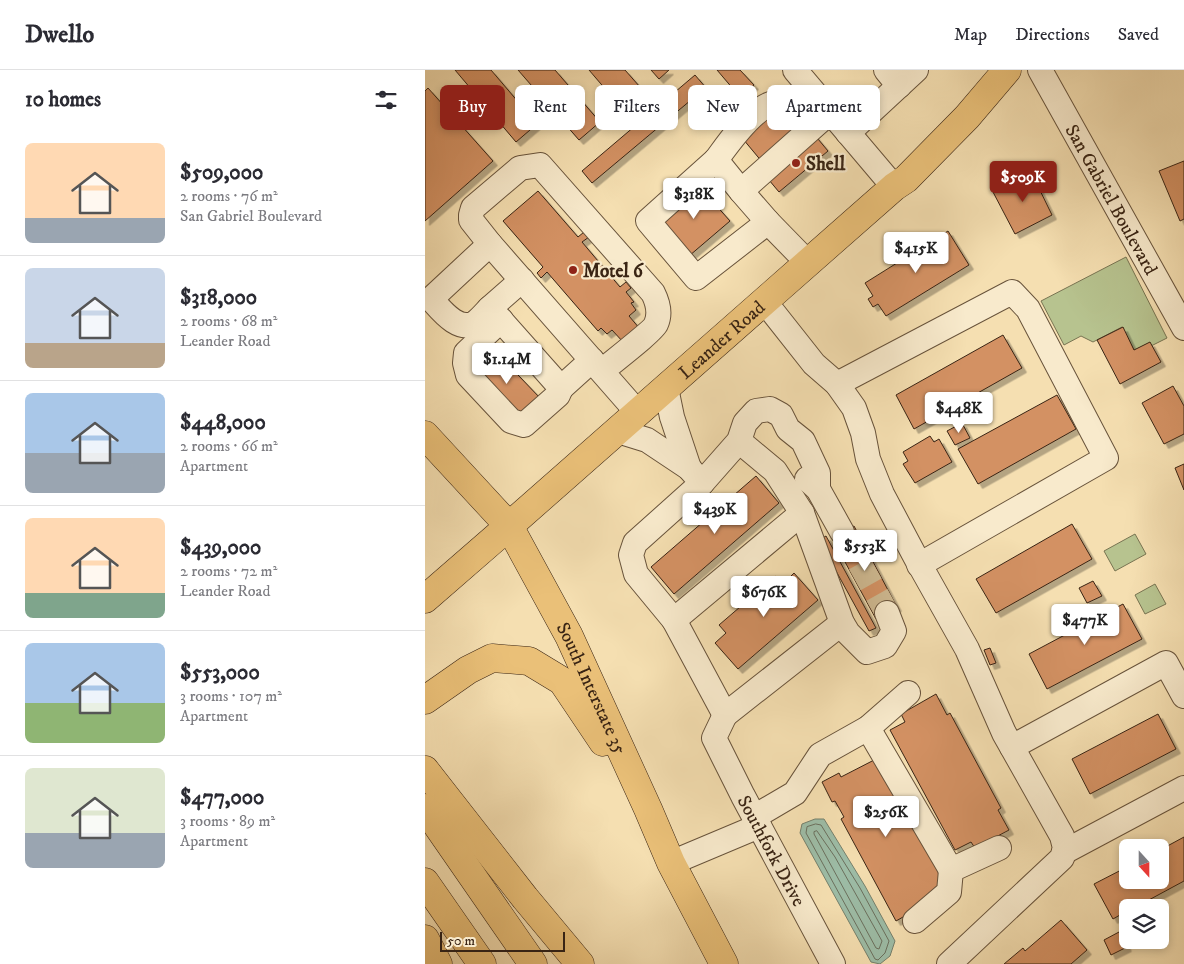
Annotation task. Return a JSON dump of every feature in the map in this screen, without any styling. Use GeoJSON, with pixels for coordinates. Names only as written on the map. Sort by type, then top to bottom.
{"type":"FeatureCollection","features":[{"type":"Feature","properties":{"kind":"main road","name":"Leander Road"},"geometry":{"type":"LineString","coordinates":[[425,599],[894,187],[906,179],[967,117],[1007,70]]}},
{"type":"Feature","properties":{"kind":"main road","name":"South Interstate 35"},"geometry":{"type":"LineString","coordinates":[[425,434],[509,526],[569,636],[671,863],[724,964]]}},
{"type":"Feature","properties":{"kind":"main road"},"geometry":{"type":"LineString","coordinates":[[425,700],[468,670],[492,658],[529,661],[562,680],[648,809]]}},
{"type":"Feature","properties":{"kind":"main road"},"geometry":{"type":"LineString","coordinates":[[425,770],[525,898],[580,964]]}},
{"type":"Feature","properties":{"kind":"main road"},"geometry":{"type":"LineString","coordinates":[[425,808],[533,964]]}},
{"type":"Feature","properties":{"kind":"main road"},"geometry":{"type":"LineString","coordinates":[[425,882],[482,964]]}},
{"type":"Feature","properties":{"kind":"main road"},"geometry":{"type":"LineString","coordinates":[[425,939],[438,964]]}},
{"type":"Feature","properties":{"kind":"street"},"geometry":{"type":"LineString","coordinates":[[795,70],[808,85]]}},
{"type":"Feature","properties":{"kind":"street"},"geometry":{"type":"LineString","coordinates":[[849,133],[892,78],[917,70]]}},
{"type":"Feature","properties":{"kind":"street","name":"San Gabriel Boulevard"},"geometry":{"type":"LineString","coordinates":[[1040,70],[1184,328]]}},
{"type":"Feature","properties":{"kind":"street"},"geometry":{"type":"LineString","coordinates":[[767,106],[761,108],[740,128],[716,160],[648,221],[696,278],[767,222]]}},
{"type":"Feature","properties":{"kind":"street"},"geometry":{"type":"LineString","coordinates":[[741,191],[809,130]]}},
{"type":"Feature","properties":{"kind":"street"},"geometry":{"type":"LineString","coordinates":[[846,130],[894,187]]}},
{"type":"Feature","properties":{"kind":"street"},"geometry":{"type":"LineString","coordinates":[[716,160],[767,222],[808,263]]}},
{"type":"Feature","properties":{"kind":"street"},"geometry":{"type":"LineString","coordinates":[[522,280],[466,354],[465,363],[468,375],[511,421],[524,425],[558,395],[561,388],[597,366],[656,325],[659,310],[653,293],[540,164],[519,168],[473,208],[471,220],[490,244],[522,280],[597,366],[638,413]]}},
{"type":"Feature","properties":{"kind":"street"},"geometry":{"type":"LineString","coordinates":[[490,244],[431,299],[448,317],[467,326],[495,314]]}},
{"type":"Feature","properties":{"kind":"street"},"geometry":{"type":"LineString","coordinates":[[837,384],[1012,292],[1028,309],[1106,458],[919,565]]}},
{"type":"Feature","properties":{"kind":"street"},"geometry":{"type":"LineString","coordinates":[[765,302],[814,364],[837,384],[854,408],[863,433],[868,459],[882,494],[919,565],[967,649],[1004,733],[1062,836],[1065,848],[1062,858],[949,964]]}},
{"type":"Feature","properties":{"kind":"street"},"geometry":{"type":"LineString","coordinates":[[495,314],[561,388]]}},
{"type":"Feature","properties":{"kind":"street"},"geometry":{"type":"LineString","coordinates":[[666,388],[672,417],[696,475]]}},
{"type":"Feature","properties":{"kind":"street"},"geometry":{"type":"LineString","coordinates":[[842,532],[819,489],[818,472],[803,441],[788,429],[781,415],[770,409],[756,411],[745,423],[739,441],[696,475],[635,543],[631,555],[635,574],[674,620],[725,715],[842,623]]}},
{"type":"Feature","properties":{"kind":"street"},"geometry":{"type":"LineString","coordinates":[[618,431],[647,440],[696,475]]}},
{"type":"Feature","properties":{"kind":"street"},"geometry":{"type":"LineString","coordinates":[[739,441],[775,471],[802,513],[842,623],[848,633],[867,652],[885,646],[894,631],[887,613]]}},
{"type":"Feature","properties":{"kind":"street"},"geometry":{"type":"LineString","coordinates":[[674,620],[802,513]]}},
{"type":"Feature","properties":{"kind":"street"},"geometry":{"type":"LineString","coordinates":[[1012,747],[1166,664],[1184,696]]}},
{"type":"Feature","properties":{"kind":"street"},"geometry":{"type":"LineString","coordinates":[[671,863],[757,821],[795,793],[820,755],[868,728],[908,693]]}},
{"type":"Feature","properties":{"kind":"street","name":"Southfork Drive"},"geometry":{"type":"LineString","coordinates":[[725,715],[714,738],[833,964]]}},
{"type":"Feature","properties":{"kind":"street"},"geometry":{"type":"LineString","coordinates":[[868,728],[951,870],[949,892],[915,921]]}},
{"type":"Feature","properties":{"kind":"street"},"geometry":{"type":"LineString","coordinates":[[1064,852],[1184,788]]}},
{"type":"Feature","properties":{"kind":"street"},"geometry":{"type":"LineString","coordinates":[[951,870],[999,848]]}},
{"type":"Feature","properties":{"kind":"shaded area"},"geometry":{"type":"Polygon","coordinates":[[[1126,257],[1167,338],[1151,346],[1134,350],[1122,327],[1093,342],[1081,336],[1064,345],[1041,301],[1126,257]]]}},
{"type":"Feature","properties":{"kind":"shaded area"},"geometry":{"type":"Polygon","coordinates":[[[1135,534],[1146,554],[1115,571],[1104,551],[1135,534]]]}},
{"type":"Feature","properties":{"kind":"shaded area"},"geometry":{"type":"Polygon","coordinates":[[[1155,584],[1166,604],[1145,614],[1135,595],[1155,584]]]}},
{"type":"Feature","properties":{"kind":"water"},"geometry":{"type":"Polygon","coordinates":[[[815,819],[824,819],[865,886],[895,941],[890,956],[880,964],[871,962],[800,833],[802,824],[815,819]]]}},
{"type":"Feature","properties":{"kind":"building"},"geometry":{"type":"Polygon","coordinates":[[[455,70],[491,70],[504,85],[468,85],[455,70]]]}},
{"type":"Feature","properties":{"kind":"building"},"geometry":{"type":"Polygon","coordinates":[[[518,70],[555,70],[568,85],[531,85],[518,70]]]}},
{"type":"Feature","properties":{"kind":"building"},"geometry":{"type":"Polygon","coordinates":[[[589,70],[625,70],[638,85],[602,85],[589,70]]]}},
{"type":"Feature","properties":{"kind":"building"},"geometry":{"type":"Polygon","coordinates":[[[651,70],[669,70],[659,79],[651,70]]]}},
{"type":"Feature","properties":{"kind":"building"},"geometry":{"type":"Polygon","coordinates":[[[717,70],[740,70],[754,85],[730,85],[717,70]]]}},
{"type":"Feature","properties":{"kind":"building"},"geometry":{"type":"Polygon","coordinates":[[[695,75],[704,85],[688,85],[688,103],[678,111],[678,89],[695,75]]]}},
{"type":"Feature","properties":{"kind":"building"},"geometry":{"type":"Polygon","coordinates":[[[505,86],[515,98],[515,130],[530,130],[516,142],[505,129],[505,86]]]}},
{"type":"Feature","properties":{"kind":"building"},"geometry":{"type":"Polygon","coordinates":[[[428,88],[440,101],[440,130],[465,130],[493,161],[425,221],[425,91],[428,88]]]}},
{"type":"Feature","properties":{"kind":"building"},"geometry":{"type":"Polygon","coordinates":[[[585,105],[595,116],[595,126],[579,140],[570,130],[585,130],[585,105]]]}},
{"type":"Feature","properties":{"kind":"building"},"geometry":{"type":"Polygon","coordinates":[[[767,119],[767,130],[800,131],[763,163],[743,139],[754,130],[757,130],[757,127],[767,119]]]}},
{"type":"Feature","properties":{"kind":"building"},"geometry":{"type":"Polygon","coordinates":[[[630,130],[655,130],[592,183],[582,171],[630,130]]]}},
{"type":"Feature","properties":{"kind":"building","name":"Shell"},"geometry":{"type":"Polygon","coordinates":[[[813,133],[828,151],[779,192],[764,174],[813,133]]]}},
{"type":"Feature","properties":{"kind":"building"},"geometry":{"type":"Polygon","coordinates":[[[1184,161],[1184,219],[1180,221],[1159,171],[1184,161]]]}},
{"type":"Feature","properties":{"kind":"building"},"geometry":{"type":"Polygon","coordinates":[[[1031,172],[1052,215],[1015,234],[993,192],[1031,172]]]}},
{"type":"Feature","properties":{"kind":"building"},"geometry":{"type":"Polygon","coordinates":[[[698,185],[730,221],[689,256],[658,219],[698,185]]]}},
{"type":"Feature","properties":{"kind":"building","name":"Motel 6"},"geometry":{"type":"Polygon","coordinates":[[[538,191],[578,237],[584,232],[589,237],[582,242],[620,287],[626,282],[631,288],[626,292],[634,302],[631,303],[636,310],[629,316],[640,329],[624,343],[612,330],[607,334],[601,328],[598,331],[547,272],[541,278],[537,273],[543,267],[503,221],[538,191]]]}},
{"type":"Feature","properties":{"kind":"building"},"geometry":{"type":"Polygon","coordinates":[[[948,231],[969,265],[886,316],[878,304],[873,307],[868,299],[873,296],[865,283],[948,231]]]}},
{"type":"Feature","properties":{"kind":"building"},"geometry":{"type":"Polygon","coordinates":[[[1123,327],[1134,350],[1150,342],[1161,362],[1120,384],[1097,340],[1123,327]]]}},
{"type":"Feature","properties":{"kind":"building"},"geometry":{"type":"Polygon","coordinates":[[[1003,335],[1022,368],[914,429],[896,395],[1003,335]]]}},
{"type":"Feature","properties":{"kind":"building"},"geometry":{"type":"Polygon","coordinates":[[[495,351],[541,399],[520,419],[474,371],[495,351]]]}},
{"type":"Feature","properties":{"kind":"building"},"geometry":{"type":"Polygon","coordinates":[[[1173,386],[1184,406],[1184,434],[1164,444],[1142,403],[1173,386]]]}},
{"type":"Feature","properties":{"kind":"building"},"geometry":{"type":"Polygon","coordinates":[[[1057,395],[1076,429],[978,484],[958,449],[1057,395]]]}},
{"type":"Feature","properties":{"kind":"building"},"geometry":{"type":"Polygon","coordinates":[[[962,423],[970,438],[955,445],[947,431],[962,423]]]}},
{"type":"Feature","properties":{"kind":"building"},"geometry":{"type":"Polygon","coordinates":[[[930,436],[934,442],[939,439],[952,462],[915,483],[903,464],[908,461],[903,452],[930,436]]]}},
{"type":"Feature","properties":{"kind":"building"},"geometry":{"type":"Polygon","coordinates":[[[1184,464],[1184,490],[1175,468],[1184,464]]]}},
{"type":"Feature","properties":{"kind":"building"},"geometry":{"type":"Polygon","coordinates":[[[756,476],[779,503],[674,594],[651,567],[756,476]]]}},
{"type":"Feature","properties":{"kind":"building"},"geometry":{"type":"Polygon","coordinates":[[[1072,524],[1092,559],[996,613],[976,579],[1072,524]]]}},
{"type":"Feature","properties":{"kind":"building"},"geometry":{"type":"Polygon","coordinates":[[[854,526],[897,607],[876,619],[832,538],[854,526]]]}},
{"type":"Feature","properties":{"kind":"building"},"geometry":{"type":"Polygon","coordinates":[[[826,536],[876,628],[869,631],[819,540],[826,536]]]}},
{"type":"Feature","properties":{"kind":"building"},"geometry":{"type":"Polygon","coordinates":[[[794,573],[818,600],[738,669],[715,643],[726,633],[719,625],[776,576],[783,584],[794,573]]]}},
{"type":"Feature","properties":{"kind":"building"},"geometry":{"type":"Polygon","coordinates":[[[1093,581],[1102,596],[1087,603],[1079,588],[1093,581]]]}},
{"type":"Feature","properties":{"kind":"building"},"geometry":{"type":"Polygon","coordinates":[[[1123,604],[1142,639],[1047,689],[1029,654],[1123,604]]]}},
{"type":"Feature","properties":{"kind":"building"},"geometry":{"type":"Polygon","coordinates":[[[990,648],[996,663],[990,665],[984,650],[990,648]]]}},
{"type":"Feature","properties":{"kind":"building"},"geometry":{"type":"Polygon","coordinates":[[[936,694],[947,715],[950,713],[1001,808],[998,810],[1009,830],[975,848],[971,842],[955,850],[890,730],[905,722],[901,714],[936,694]]]}},
{"type":"Feature","properties":{"kind":"building"},"geometry":{"type":"Polygon","coordinates":[[[1158,714],[1176,749],[1090,794],[1072,759],[1158,714]]]}},
{"type":"Feature","properties":{"kind":"building"},"geometry":{"type":"Polygon","coordinates":[[[878,758],[946,884],[933,900],[896,921],[841,819],[844,817],[835,801],[832,802],[822,782],[839,773],[841,777],[878,758]]]}},
{"type":"Feature","properties":{"kind":"building"},"geometry":{"type":"Polygon","coordinates":[[[1184,837],[1184,881],[1151,899],[1119,899],[1119,916],[1113,919],[1094,884],[1119,871],[1119,889],[1169,889],[1169,845],[1184,837]]]}},
{"type":"Feature","properties":{"kind":"building"},"geometry":{"type":"Polygon","coordinates":[[[1061,920],[1087,950],[1071,964],[1004,964],[1023,948],[1025,951],[1061,920]]]}},
{"type":"Feature","properties":{"kind":"building"},"geometry":{"type":"Polygon","coordinates":[[[1119,932],[1119,949],[1123,949],[1111,955],[1104,940],[1119,932]]]}},
{"type":"Feature","properties":{"kind":"tunnel"},"geometry":{"type":"LineString","coordinates":[[842,532],[887,613]]}},
{"type":"Feature","properties":{"kind":"place","name":"Shell"},"geometry":{"type":"Point","coordinates":[796,163]}},
{"type":"Feature","properties":{"kind":"place","name":"Motel 6"},"geometry":{"type":"Point","coordinates":[573,270]}}]}
